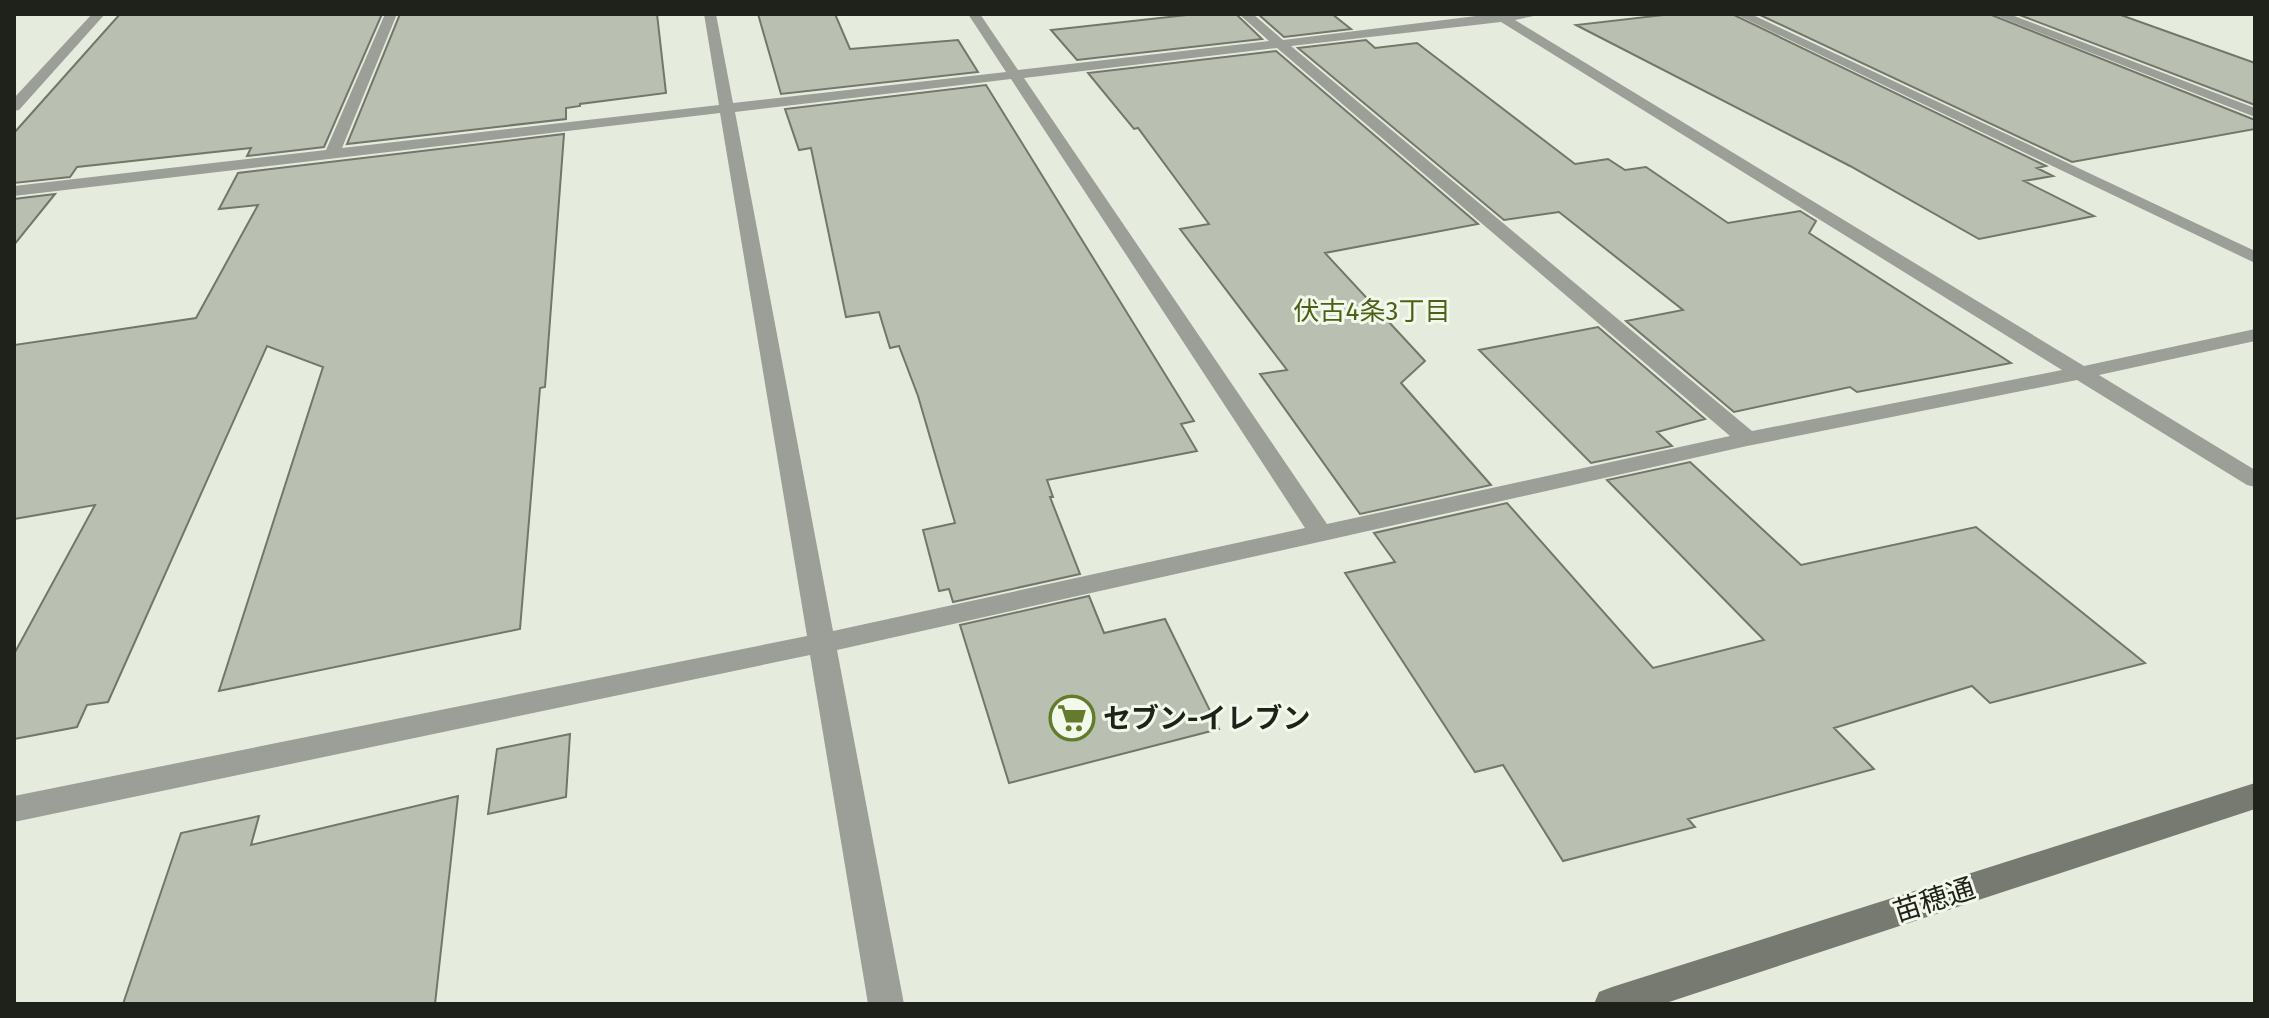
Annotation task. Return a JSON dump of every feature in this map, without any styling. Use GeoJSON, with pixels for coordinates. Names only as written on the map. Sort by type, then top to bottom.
{"type":"FeatureCollection","features":[{"type":"Feature","properties":{"kind":"street"},"geometry":{"type":"LineString","coordinates":[[14,107],[99,14]]}},
{"type":"Feature","properties":{"kind":"street"},"geometry":{"type":"LineString","coordinates":[[332,154],[391,14]]}},
{"type":"Feature","properties":{"kind":"street"},"geometry":{"type":"LineString","coordinates":[[710,14],[886,1004]]}},
{"type":"Feature","properties":{"kind":"street"},"geometry":{"type":"LineString","coordinates":[[974,14],[1319,531]]}},
{"type":"Feature","properties":{"kind":"street"},"geometry":{"type":"LineString","coordinates":[[1245,14],[1747,439]]}},
{"type":"Feature","properties":{"kind":"street"},"geometry":{"type":"LineString","coordinates":[[14,191],[1499,16],[1537,14]]}},
{"type":"Feature","properties":{"kind":"street"},"geometry":{"type":"LineString","coordinates":[[1741,14],[2255,258]]}},
{"type":"Feature","properties":{"kind":"street"},"geometry":{"type":"LineString","coordinates":[[1998,14],[2255,113]]}},
{"type":"Feature","properties":{"kind":"street"},"geometry":{"type":"LineString","coordinates":[[1499,16],[2255,480]]}},
{"type":"Feature","properties":{"kind":"street"},"geometry":{"type":"LineString","coordinates":[[14,809],[822,643],[1747,439],[2255,335]]}},
{"type":"Feature","properties":{"kind":"street","name":"苗穂通"},"geometry":{"type":"LineString","coordinates":[[1612,1004],[2255,796]]}},
{"type":"Feature","properties":{"kind":"building"},"geometry":{"type":"Polygon","coordinates":[[[120,14],[382,14],[324,147],[247,156],[251,148],[77,167],[70,177],[14,183],[14,133],[120,14]]]}},
{"type":"Feature","properties":{"kind":"building"},"geometry":{"type":"Polygon","coordinates":[[[400,14],[657,14],[666,93],[580,104],[566,108],[566,119],[347,144],[400,14]]]}},
{"type":"Feature","properties":{"kind":"building"},"geometry":{"type":"Polygon","coordinates":[[[758,14],[835,14],[850,49],[958,40],[978,72],[781,94],[758,14]]]}},
{"type":"Feature","properties":{"kind":"building"},"geometry":{"type":"Polygon","coordinates":[[[1196,14],[1236,14],[1262,39],[1077,60],[1051,30],[1196,14]]]}},
{"type":"Feature","properties":{"kind":"building"},"geometry":{"type":"Polygon","coordinates":[[[1258,14],[1332,14],[1351,29],[1284,37],[1258,14]]]}},
{"type":"Feature","properties":{"kind":"building"},"geometry":{"type":"Polygon","coordinates":[[[1672,14],[1732,14],[2046,166],[2037,168],[2053,176],[2024,181],[2094,216],[1979,239],[1850,166],[1576,25],[1672,14]]]}},
{"type":"Feature","properties":{"kind":"building"},"geometry":{"type":"Polygon","coordinates":[[[1758,14],[1989,14],[2255,120],[2255,129],[2072,162],[1758,14]]]}},
{"type":"Feature","properties":{"kind":"building"},"geometry":{"type":"Polygon","coordinates":[[[2017,14],[2118,14],[2255,63],[2255,105],[2017,14]]]}},
{"type":"Feature","properties":{"kind":"building"},"geometry":{"type":"Polygon","coordinates":[[[1366,40],[1375,48],[1417,43],[1575,164],[1608,159],[1625,170],[1646,167],[1728,223],[1800,211],[1816,221],[1809,233],[2011,363],[1857,392],[1850,387],[1734,412],[1626,321],[1683,310],[1559,212],[1504,220],[1298,48],[1366,40]]]}},
{"type":"Feature","properties":{"kind":"building"},"geometry":{"type":"Polygon","coordinates":[[[1276,51],[1478,224],[1325,253],[1425,361],[1401,383],[1491,485],[1360,514],[1260,374],[1287,370],[1180,229],[1209,224],[1138,128],[1134,129],[1088,73],[1276,51]]]}},
{"type":"Feature","properties":{"kind":"building"},"geometry":{"type":"Polygon","coordinates":[[[986,85],[1194,421],[1181,424],[1197,451],[1047,480],[1053,497],[1050,497],[1080,574],[953,602],[949,589],[939,591],[923,530],[955,523],[918,396],[899,346],[890,348],[879,312],[846,317],[811,148],[799,150],[785,109],[986,85]]]}},
{"type":"Feature","properties":{"kind":"building"},"geometry":{"type":"Polygon","coordinates":[[[564,134],[545,387],[540,388],[520,629],[219,691],[323,367],[267,346],[108,702],[87,705],[77,727],[14,739],[14,654],[95,505],[14,519],[14,345],[196,318],[258,205],[219,209],[238,173],[564,134]]]}},
{"type":"Feature","properties":{"kind":"building"},"geometry":{"type":"Polygon","coordinates":[[[55,194],[14,245],[14,199],[55,194]]]}},
{"type":"Feature","properties":{"kind":"building"},"geometry":{"type":"Polygon","coordinates":[[[1598,327],[1705,419],[1657,432],[1672,446],[1591,463],[1479,350],[1598,327]]]}},
{"type":"Feature","properties":{"kind":"building"},"geometry":{"type":"Polygon","coordinates":[[[1690,462],[1801,565],[1976,527],[2145,663],[1990,703],[1972,686],[1834,728],[1874,769],[1688,819],[1695,827],[1563,861],[1503,765],[1475,772],[1345,573],[1395,562],[1374,533],[1507,503],[1653,668],[1764,640],[1607,480],[1690,462]]]}},
{"type":"Feature","properties":{"kind":"building"},"geometry":{"type":"Polygon","coordinates":[[[1089,596],[1104,633],[1165,619],[1219,729],[1009,783],[960,625],[1089,596]]]}},
{"type":"Feature","properties":{"kind":"building"},"geometry":{"type":"Polygon","coordinates":[[[570,734],[566,797],[488,814],[497,749],[570,734]]]}},
{"type":"Feature","properties":{"kind":"building"},"geometry":{"type":"Polygon","coordinates":[[[458,796],[435,1004],[123,1004],[181,833],[259,816],[251,845],[458,796]]]}},
{"type":"Feature","properties":{"kind":"place","name":"セブン-イレブン"},"geometry":{"type":"Point","coordinates":[1072,718]}},
{"type":"Feature","properties":{"kind":"district","name":"伏古4条3丁目"},"geometry":{"type":"Point","coordinates":[1372,311]}}]}
